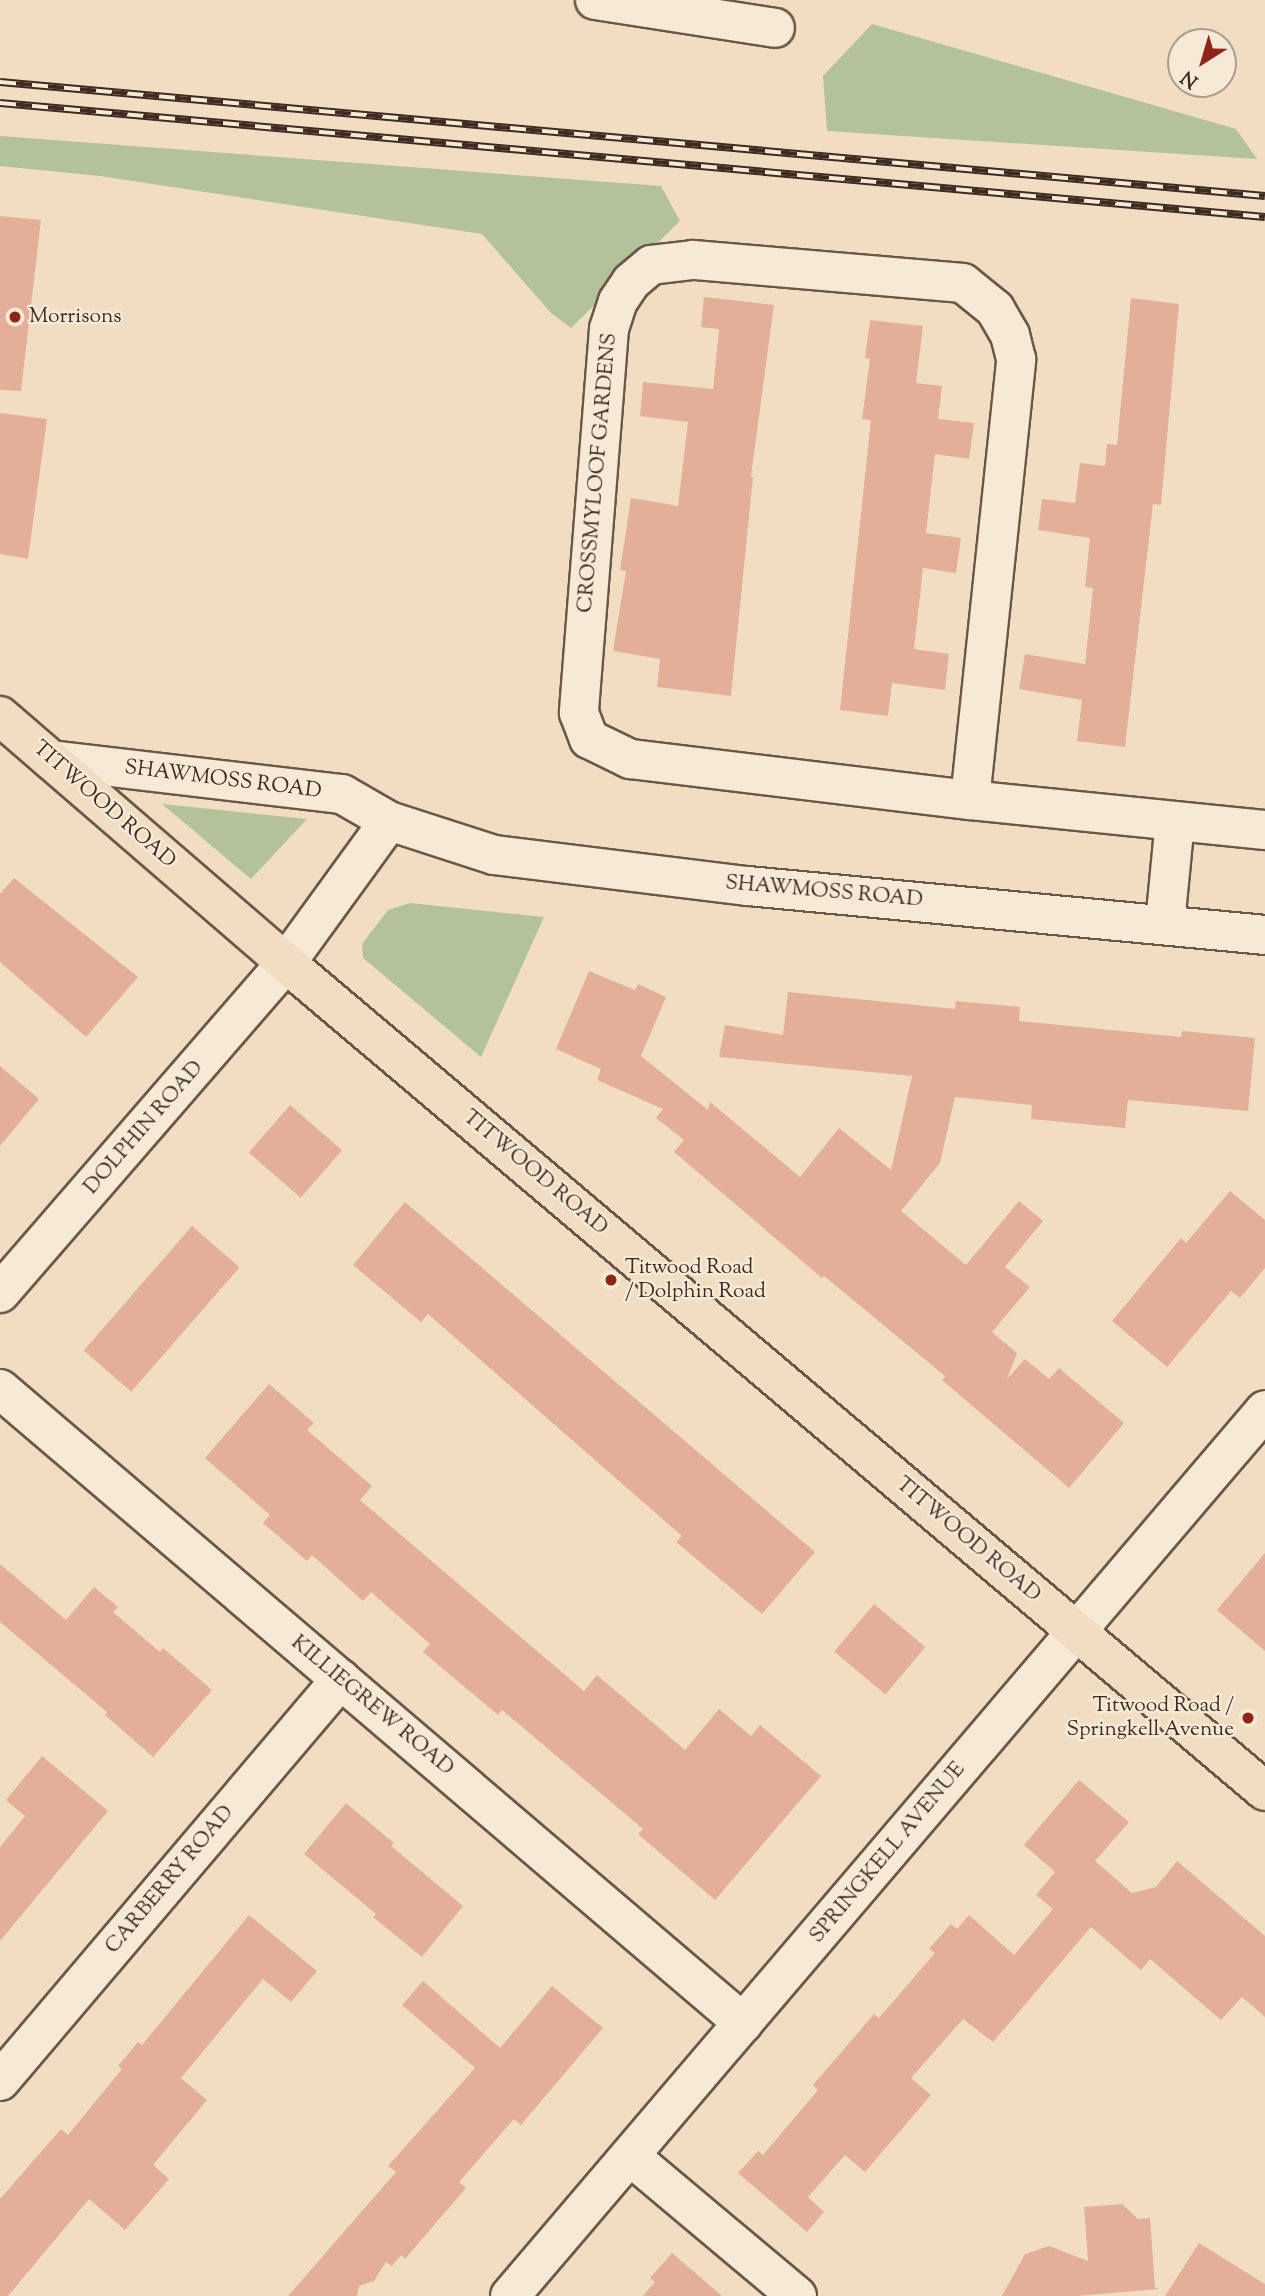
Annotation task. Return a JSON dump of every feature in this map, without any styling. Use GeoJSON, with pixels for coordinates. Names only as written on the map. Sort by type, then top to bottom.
{"type":"FeatureCollection","features":[{"type":"Feature","properties":{"kind":"main road","name":"TITWOOD ROAD"},"geometry":{"type":"LineString","coordinates":[[0,716],[286,963],[1265,1791]]}},
{"type":"Feature","properties":{"kind":"street"},"geometry":{"type":"LineString","coordinates":[[595,0],[775,27]]}},
{"type":"Feature","properties":{"kind":"street","name":"CROSSMYLOOF GARDENS"},"geometry":{"type":"LineString","coordinates":[[970,800],[1016,359],[1010,335],[995,309],[963,283],[693,260],[652,265],[631,282],[618,301],[609,329],[579,713],[589,739],[630,759],[970,800],[1265,830]]}},
{"type":"Feature","properties":{"kind":"street","name":"SHAWMOSS ROAD"},"geometry":{"type":"LineString","coordinates":[[51,760],[342,794],[389,821],[505,856],[748,886],[1265,935]]}},
{"type":"Feature","properties":{"kind":"street"},"geometry":{"type":"LineString","coordinates":[[286,963],[389,821]]}},
{"type":"Feature","properties":{"kind":"street"},"geometry":{"type":"LineString","coordinates":[[1165,924],[1175,821]]}},
{"type":"Feature","properties":{"kind":"street","name":"DOLPHIN ROAD"},"geometry":{"type":"LineString","coordinates":[[0,1293],[286,963]]}},
{"type":"Feature","properties":{"kind":"street","name":"KILLIEGREW ROAD"},"geometry":{"type":"LineString","coordinates":[[0,1389],[743,2023]]}},
{"type":"Feature","properties":{"kind":"street","name":"SPRINGKELL AVENUE"},"geometry":{"type":"LineString","coordinates":[[510,2296],[1265,1410]]}},
{"type":"Feature","properties":{"kind":"street","name":"CARBERRY ROAD"},"geometry":{"type":"LineString","coordinates":[[0,2081],[341,1679]]}},
{"type":"Feature","properties":{"kind":"street"},"geometry":{"type":"LineString","coordinates":[[630,2156],[797,2296]]}},
{"type":"Feature","properties":{"kind":"green space"},"geometry":{"type":"Polygon","coordinates":[[[872,24],[1236,129],[1257,159],[827,131],[823,76],[872,24]]]}},
{"type":"Feature","properties":{"kind":"green space"},"geometry":{"type":"Polygon","coordinates":[[[0,136],[661,186],[680,221],[571,328],[551,313],[482,234],[100,176],[0,166],[0,136]]]}},
{"type":"Feature","properties":{"kind":"green space"},"geometry":{"type":"Polygon","coordinates":[[[162,804],[307,819],[251,879],[162,804]]]}},
{"type":"Feature","properties":{"kind":"green space"},"geometry":{"type":"Polygon","coordinates":[[[410,903],[544,917],[481,1057],[363,958],[362,944],[388,910],[410,903]]]}},
{"type":"Feature","properties":{"kind":"building"},"geometry":{"type":"Polygon","coordinates":[[[0,216],[41,220],[21,391],[0,390],[0,216]]]}},
{"type":"Feature","properties":{"kind":"building"},"geometry":{"type":"Polygon","coordinates":[[[704,297],[774,305],[751,476],[731,696],[657,687],[660,659],[613,651],[626,571],[620,570],[631,498],[678,506],[688,422],[640,416],[643,382],[713,389],[719,329],[701,327],[704,297]]]}},
{"type":"Feature","properties":{"kind":"building"},"geometry":{"type":"Polygon","coordinates":[[[1131,298],[1179,304],[1161,505],[1153,504],[1125,747],[1077,741],[1082,700],[1019,689],[1025,654],[1085,664],[1093,588],[1085,587],[1090,538],[1038,530],[1042,499],[1075,503],[1080,463],[1105,466],[1107,444],[1117,445],[1131,298]]]}},
{"type":"Feature","properties":{"kind":"building"},"geometry":{"type":"Polygon","coordinates":[[[870,320],[923,326],[916,383],[942,386],[938,419],[974,423],[969,459],[935,454],[926,533],[961,538],[956,573],[923,568],[914,649],[949,654],[945,690],[892,683],[888,716],[840,710],[871,420],[862,419],[870,359],[865,358],[870,320]]]}},
{"type":"Feature","properties":{"kind":"building"},"geometry":{"type":"Polygon","coordinates":[[[0,413],[47,419],[28,559],[0,554],[0,413]]]}},
{"type":"Feature","properties":{"kind":"building"},"geometry":{"type":"Polygon","coordinates":[[[14,878],[138,977],[86,1037],[0,962],[0,894],[14,878]]]}},
{"type":"Feature","properties":{"kind":"building"},"geometry":{"type":"Polygon","coordinates":[[[589,971],[635,990],[638,984],[666,997],[641,1056],[708,1110],[710,1102],[800,1177],[839,1128],[891,1170],[912,1076],[719,1057],[725,1025],[783,1035],[788,992],[955,1009],[956,1001],[1020,1007],[1019,1021],[1181,1037],[1182,1031],[1255,1038],[1248,1111],[1128,1100],[1125,1128],[1031,1119],[1032,1105],[955,1097],[940,1163],[901,1211],[966,1265],[1019,1201],[1043,1221],[1005,1267],[1030,1287],[992,1332],[1017,1353],[1007,1379],[1025,1359],[1049,1379],[1059,1368],[1124,1423],[1069,1488],[942,1380],[945,1376],[824,1276],[822,1278],[674,1152],[684,1140],[656,1118],[663,1109],[597,1080],[601,1069],[556,1049],[589,971]]]}},
{"type":"Feature","properties":{"kind":"building"},"geometry":{"type":"Polygon","coordinates":[[[0,1066],[39,1099],[0,1146],[0,1066]]]}},
{"type":"Feature","properties":{"kind":"building"},"geometry":{"type":"Polygon","coordinates":[[[290,1105],[342,1150],[301,1198],[249,1153],[290,1105]]]}},
{"type":"Feature","properties":{"kind":"building"},"geometry":{"type":"Polygon","coordinates":[[[1230,1191],[1265,1220],[1265,1268],[1240,1298],[1231,1291],[1167,1367],[1112,1321],[1181,1238],[1186,1243],[1230,1191]]]}},
{"type":"Feature","properties":{"kind":"building"},"geometry":{"type":"Polygon","coordinates":[[[405,1202],[815,1552],[762,1614],[676,1542],[682,1536],[428,1314],[421,1322],[353,1265],[405,1202]]]}},
{"type":"Feature","properties":{"kind":"building"},"geometry":{"type":"Polygon","coordinates":[[[192,1226],[240,1267],[131,1392],[84,1351],[192,1226]]]}},
{"type":"Feature","properties":{"kind":"building"},"geometry":{"type":"Polygon","coordinates":[[[269,1384],[314,1423],[307,1430],[372,1486],[360,1500],[584,1691],[597,1675],[685,1750],[719,1709],[751,1736],[760,1725],[821,1776],[715,1900],[638,1834],[643,1829],[502,1710],[498,1715],[423,1652],[430,1644],[371,1592],[363,1601],[312,1555],[307,1561],[263,1523],[270,1515],[205,1458],[269,1384]]]}},
{"type":"Feature","properties":{"kind":"building"},"geometry":{"type":"Polygon","coordinates":[[[1265,1553],[1265,1651],[1217,1610],[1265,1553]]]}},
{"type":"Feature","properties":{"kind":"building"},"geometry":{"type":"Polygon","coordinates":[[[0,1564],[66,1620],[94,1587],[118,1607],[113,1612],[160,1652],[163,1648],[212,1690],[153,1757],[105,1715],[107,1712],[0,1622],[0,1564]]]}},
{"type":"Feature","properties":{"kind":"building"},"geometry":{"type":"Polygon","coordinates":[[[874,1604],[925,1647],[885,1695],[834,1651],[874,1604]]]}},
{"type":"Feature","properties":{"kind":"building"},"geometry":{"type":"Polygon","coordinates":[[[42,1756],[108,1811],[0,1941],[0,1847],[25,1816],[6,1800],[42,1756]]]}},
{"type":"Feature","properties":{"kind":"building"},"geometry":{"type":"Polygon","coordinates":[[[1079,1780],[1129,1822],[1095,1861],[1132,1893],[1156,1887],[1177,1861],[1265,1936],[1265,2017],[1242,1997],[1221,2020],[1150,1959],[1141,1970],[1091,1927],[993,2042],[963,2019],[911,2078],[931,2095],[865,2172],[845,2155],[808,2197],[824,2212],[807,2232],[738,2173],[758,2151],[763,2155],[818,2090],[813,2085],[874,2014],[879,2018],[935,1953],[929,1949],[951,1924],[957,1929],[969,1915],[1014,1955],[1053,1909],[1036,1895],[1055,1872],[1024,1845],[1079,1780]]]}},
{"type":"Feature","properties":{"kind":"building"},"geometry":{"type":"Polygon","coordinates":[[[346,1803],[394,1843],[391,1846],[463,1906],[422,1957],[373,1917],[376,1914],[304,1854],[346,1803]]]}},
{"type":"Feature","properties":{"kind":"building"},"geometry":{"type":"Polygon","coordinates":[[[249,1915],[317,1971],[291,2002],[263,1979],[181,2078],[207,2100],[153,2165],[169,2179],[125,2230],[89,2199],[8,2296],[0,2296],[0,2199],[61,2129],[68,2135],[122,2069],[118,2066],[138,2042],[142,2045],[249,1915]]]}},
{"type":"Feature","properties":{"kind":"building"},"geometry":{"type":"Polygon","coordinates":[[[423,1981],[500,2048],[552,1986],[603,2028],[521,2125],[514,2119],[459,2182],[466,2188],[405,2259],[401,2255],[392,2266],[386,2262],[374,2281],[359,2286],[357,2296],[288,2296],[396,2172],[388,2166],[475,2068],[402,2005],[423,1981]]]}},
{"type":"Feature","properties":{"kind":"building"},"geometry":{"type":"Polygon","coordinates":[[[1122,2204],[1138,2219],[1150,2218],[1155,2287],[1159,2289],[1077,2296],[1002,2296],[1025,2254],[1049,2246],[1088,2261],[1084,2207],[1122,2204]]]}},
{"type":"Feature","properties":{"kind":"building"},"geometry":{"type":"Polygon","coordinates":[[[1199,2243],[1265,2284],[1265,2296],[1165,2296],[1199,2243]]]}},
{"type":"Feature","properties":{"kind":"building"},"geometry":{"type":"Polygon","coordinates":[[[672,2253],[722,2296],[643,2296],[655,2282],[650,2278],[672,2253]]]}},
{"type":"Feature","properties":{"kind":"railway"},"geometry":{"type":"LineString","coordinates":[[0,82],[1265,196]]}},
{"type":"Feature","properties":{"kind":"railway"},"geometry":{"type":"LineString","coordinates":[[0,103],[1265,217]]}},
{"type":"Feature","properties":{"kind":"place","name":"Morrisons"},"geometry":{"type":"Point","coordinates":[15,317]}},
{"type":"Feature","properties":{"kind":"place","name":"Titwood Road / Dolphin Road"},"geometry":{"type":"Point","coordinates":[611,1280]}},
{"type":"Feature","properties":{"kind":"place","name":"Titwood Road / Springkell Avenue"},"geometry":{"type":"Point","coordinates":[1248,1718]}}]}
